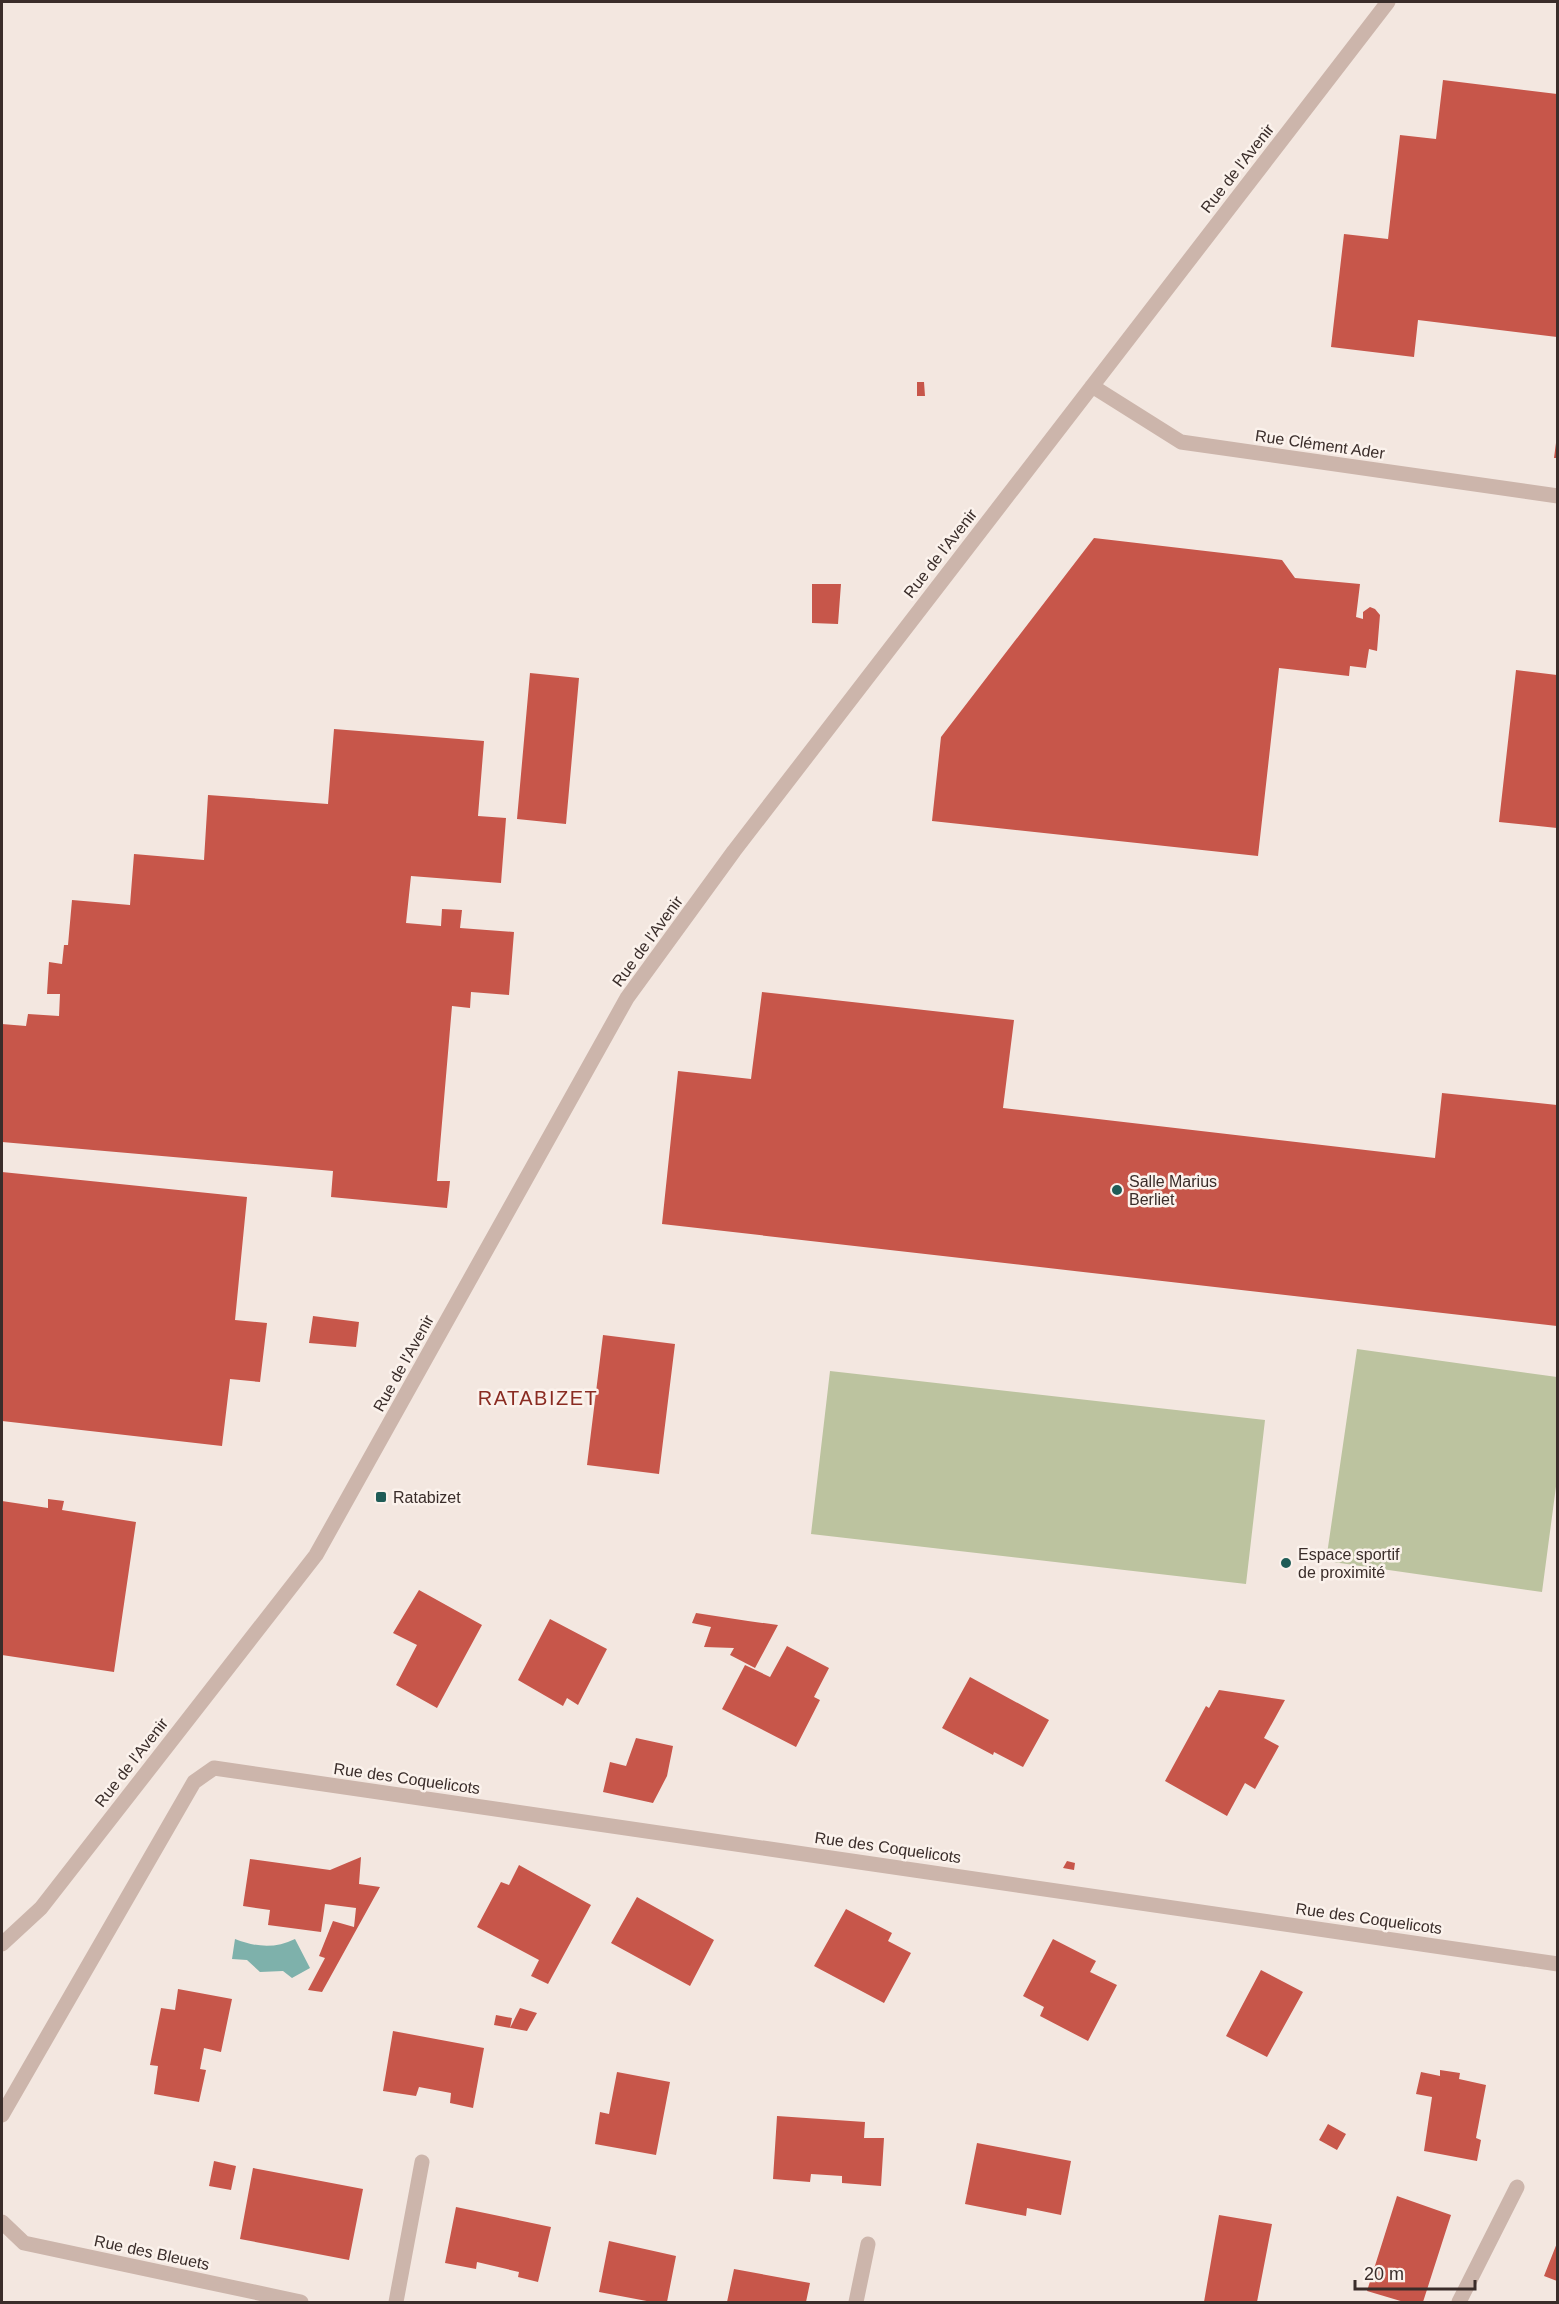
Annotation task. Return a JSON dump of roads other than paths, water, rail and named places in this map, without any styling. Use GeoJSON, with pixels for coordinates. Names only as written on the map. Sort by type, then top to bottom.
{"type":"FeatureCollection","features":[{"type":"Feature","properties":{"kind":"street","name":"Rue de l'Avenir"},"geometry":{"type":"LineString","coordinates":[[2,1944],[41,1908],[316,1555],[627,998],[734,851],[1388,2]]}},
{"type":"Feature","properties":{"kind":"street","name":"Rue Clément Ader"},"geometry":{"type":"LineString","coordinates":[[1092,386],[1181,442],[1557,496]]}},
{"type":"Feature","properties":{"kind":"street","name":"Rue des Coquelicots"},"geometry":{"type":"LineString","coordinates":[[2,2115],[194,1782],[213,1768],[1557,1964]]}},
{"type":"Feature","properties":{"kind":"street"},"geometry":{"type":"LineString","coordinates":[[396,2302],[422,2162]]}},
{"type":"Feature","properties":{"kind":"street"},"geometry":{"type":"LineString","coordinates":[[1459,2302],[1517,2187]]}},
{"type":"Feature","properties":{"kind":"street","name":"Rue des Bleuets"},"geometry":{"type":"LineString","coordinates":[[2,2222],[24,2242],[301,2302]]}},
{"type":"Feature","properties":{"kind":"street"},"geometry":{"type":"LineString","coordinates":[[856,2302],[868,2244]]}},
{"type":"Feature","properties":{"kind":"water"},"geometry":{"type":"Polygon","coordinates":[[[235,1939],[250,1944],[272,1946],[295,1939],[310,1968],[292,1978],[283,1971],[260,1972],[247,1960],[232,1959],[235,1939]]]}},
{"type":"Feature","properties":{"kind":"place","name":"Salle Marius Berliet"},"geometry":{"type":"Point","coordinates":[1117,1190]}},
{"type":"Feature","properties":{"kind":"place","name":"Ratabizet"},"geometry":{"type":"Point","coordinates":[381,1497]}},
{"type":"Feature","properties":{"kind":"place","name":"Espace sportif de proximité"},"geometry":{"type":"Point","coordinates":[1286,1563]}},
{"type":"Feature","properties":{"kind":"district","name":"RATABIZET"},"geometry":{"type":"Point","coordinates":[538,1398]}}]}
